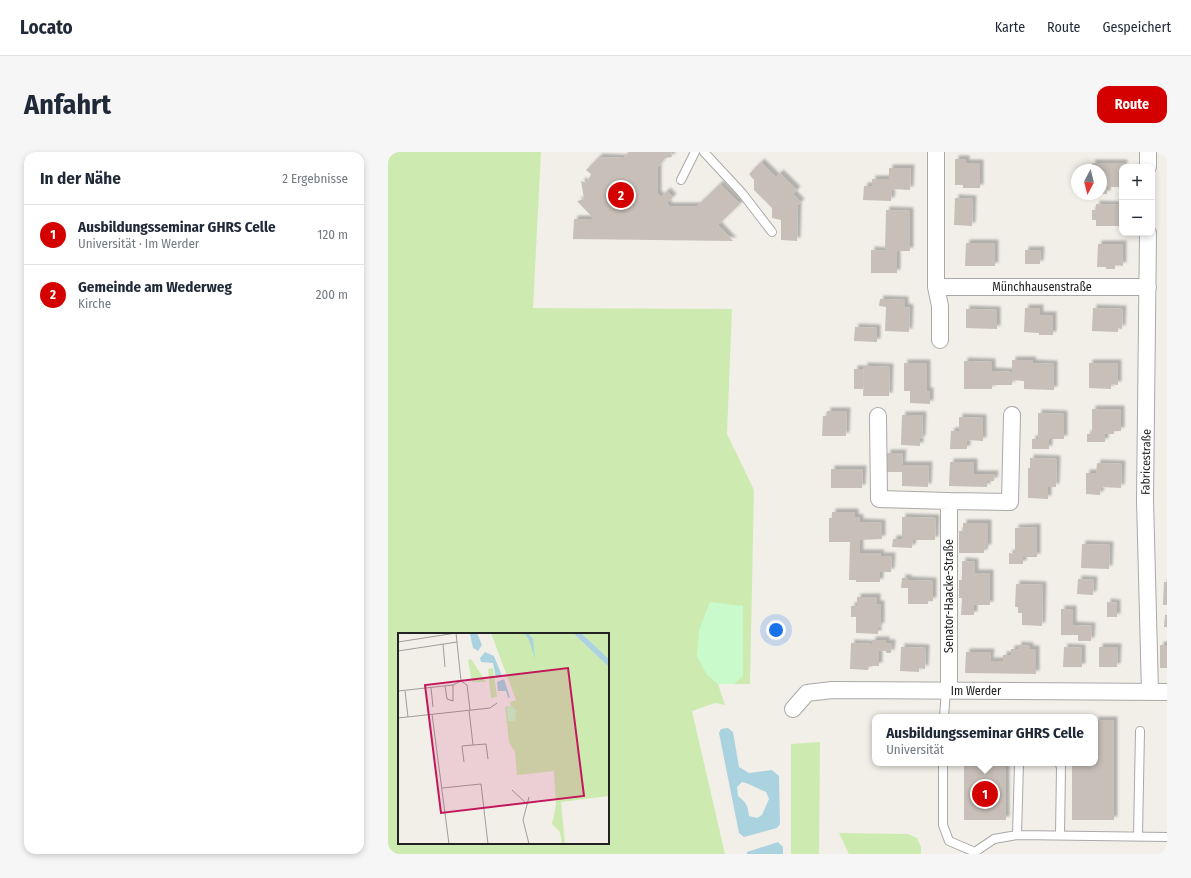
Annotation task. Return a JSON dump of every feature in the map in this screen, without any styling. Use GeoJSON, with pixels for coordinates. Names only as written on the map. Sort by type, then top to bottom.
{"type":"FeatureCollection","features":[{"type":"Feature","properties":{"kind":"street"},"geometry":{"type":"LineString","coordinates":[[936,152],[936,287],[940,306],[940,340]]}},
{"type":"Feature","properties":{"kind":"street"},"geometry":{"type":"LineString","coordinates":[[1148,152],[1148,164]]}},
{"type":"Feature","properties":{"kind":"street","name":"Fabricestraße"},"geometry":{"type":"LineString","coordinates":[[1148,236],[1145,499],[1150,692]]}},
{"type":"Feature","properties":{"kind":"street","name":"Münchhausenstraße"},"geometry":{"type":"LineString","coordinates":[[936,287],[1148,287]]}},
{"type":"Feature","properties":{"kind":"street"},"geometry":{"type":"LineString","coordinates":[[878,416],[879,499],[1010,502],[1012,415]]}},
{"type":"Feature","properties":{"kind":"street","name":"Senator-Haacke-Straße"},"geometry":{"type":"LineString","coordinates":[[947,690],[949,501]]}},
{"type":"Feature","properties":{"kind":"street","name":"Im Werder"},"geometry":{"type":"LineString","coordinates":[[793,709],[807,693],[832,690],[1167,692]]}},
{"type":"Feature","properties":{"kind":"lane"},"geometry":{"type":"LineString","coordinates":[[681,180],[695,152]]}},
{"type":"Feature","properties":{"kind":"lane"},"geometry":{"type":"LineString","coordinates":[[704,152],[742,193],[772,232]]}},
{"type":"Feature","properties":{"kind":"lane"},"geometry":{"type":"LineString","coordinates":[[944,714],[947,690]]}},
{"type":"Feature","properties":{"kind":"lane"},"geometry":{"type":"LineString","coordinates":[[1138,836],[1140,731]]}},
{"type":"Feature","properties":{"kind":"lane"},"geometry":{"type":"LineString","coordinates":[[943,766],[943,825],[949,841],[975,853],[994,839],[1017,835],[1167,836]]}},
{"type":"Feature","properties":{"kind":"lane"},"geometry":{"type":"LineString","coordinates":[[1017,835],[1018,766]]}},
{"type":"Feature","properties":{"kind":"lane"},"geometry":{"type":"LineString","coordinates":[[1060,766],[1060,835]]}},
{"type":"Feature","properties":{"kind":"green space"},"geometry":{"type":"Polygon","coordinates":[[[388,152],[541,152],[533,308],[732,309],[727,434],[754,490],[750,684],[718,684],[725,705],[715,703],[692,711],[725,854],[388,854],[388,152]]]}},
{"type":"Feature","properties":{"kind":"green space"},"geometry":{"type":"Polygon","coordinates":[[[710,602],[743,606],[743,676],[734,684],[718,684],[707,675],[697,656],[699,630],[710,602]]]}},
{"type":"Feature","properties":{"kind":"green space"},"geometry":{"type":"Polygon","coordinates":[[[820,742],[819,854],[791,854],[791,744],[820,742]]]}},
{"type":"Feature","properties":{"kind":"green space"},"geometry":{"type":"Polygon","coordinates":[[[839,833],[908,834],[917,838],[921,847],[921,854],[849,854],[839,833]]]}},
{"type":"Feature","properties":{"kind":"water"},"geometry":{"type":"Polygon","coordinates":[[[728,728],[733,732],[739,767],[749,773],[772,770],[779,776],[780,824],[777,828],[744,837],[739,833],[719,733],[721,729],[728,728]],[[742,782],[737,787],[738,796],[746,804],[749,816],[757,818],[762,815],[769,799],[766,792],[742,782]]]}},
{"type":"Feature","properties":{"kind":"water"},"geometry":{"type":"Polygon","coordinates":[[[778,842],[783,847],[783,854],[747,854],[747,852],[778,842]]]}},
{"type":"Feature","properties":{"kind":"building"},"geometry":{"type":"Polygon","coordinates":[[[629,152],[671,152],[672,157],[665,158],[658,167],[658,194],[661,197],[667,191],[673,197],[667,203],[669,206],[697,206],[720,184],[740,204],[718,225],[733,241],[573,239],[574,219],[592,219],[592,217],[577,201],[584,199],[581,181],[587,183],[591,174],[586,170],[599,157],[623,158],[629,152]]]}},
{"type":"Feature","properties":{"kind":"building"},"geometry":{"type":"Polygon","coordinates":[[[955,159],[966,159],[966,163],[980,163],[980,188],[963,188],[963,185],[955,185],[955,159]]]}},
{"type":"Feature","properties":{"kind":"building"},"geometry":{"type":"Polygon","coordinates":[[[761,162],[776,177],[780,173],[797,190],[793,194],[801,202],[798,205],[797,241],[781,240],[781,220],[772,218],[772,208],[754,190],[754,180],[749,174],[761,162]]]}},
{"type":"Feature","properties":{"kind":"building"},"geometry":{"type":"Polygon","coordinates":[[[1124,163],[1119,164],[1119,187],[1107,187],[1107,164],[1092,164],[1124,163]]]}},
{"type":"Feature","properties":{"kind":"building"},"geometry":{"type":"Polygon","coordinates":[[[889,168],[911,168],[910,190],[892,189],[891,201],[863,200],[864,186],[872,186],[872,179],[889,179],[889,168]]]}},
{"type":"Feature","properties":{"kind":"building"},"geometry":{"type":"Polygon","coordinates":[[[955,198],[973,199],[972,226],[954,225],[955,198]]]}},
{"type":"Feature","properties":{"kind":"building"},"geometry":{"type":"Polygon","coordinates":[[[1096,204],[1119,205],[1119,226],[1096,226],[1096,220],[1092,220],[1092,210],[1096,210],[1096,204]]]}},
{"type":"Feature","properties":{"kind":"building"},"geometry":{"type":"Polygon","coordinates":[[[886,210],[910,211],[910,251],[897,251],[897,273],[871,273],[871,250],[885,251],[886,210]]]}},
{"type":"Feature","properties":{"kind":"building"},"geometry":{"type":"Polygon","coordinates":[[[966,243],[995,243],[995,266],[965,266],[966,243]]]}},
{"type":"Feature","properties":{"kind":"building"},"geometry":{"type":"Polygon","coordinates":[[[1098,244],[1123,244],[1123,266],[1115,265],[1115,269],[1097,267],[1098,244]]]}},
{"type":"Feature","properties":{"kind":"building"},"geometry":{"type":"Polygon","coordinates":[[[1025,250],[1041,250],[1040,264],[1025,264],[1025,250]]]}},
{"type":"Feature","properties":{"kind":"building"},"geometry":{"type":"Polygon","coordinates":[[[880,299],[905,300],[905,307],[910,308],[909,332],[885,331],[886,307],[879,306],[880,299]]]}},
{"type":"Feature","properties":{"kind":"building"},"geometry":{"type":"Polygon","coordinates":[[[1025,308],[1040,308],[1040,315],[1053,315],[1053,335],[1039,335],[1039,333],[1024,332],[1025,308]]]}},
{"type":"Feature","properties":{"kind":"building"},"geometry":{"type":"Polygon","coordinates":[[[1093,308],[1123,309],[1122,329],[1118,328],[1118,332],[1092,331],[1093,308]]]}},
{"type":"Feature","properties":{"kind":"building"},"geometry":{"type":"Polygon","coordinates":[[[966,309],[997,310],[997,329],[966,328],[966,309]]]}},
{"type":"Feature","properties":{"kind":"building"},"geometry":{"type":"Polygon","coordinates":[[[855,327],[877,328],[877,342],[854,341],[855,327]]]}},
{"type":"Feature","properties":{"kind":"building"},"geometry":{"type":"Polygon","coordinates":[[[1012,360],[1033,360],[1032,363],[1054,364],[1054,390],[1024,389],[1024,381],[1012,380],[1012,385],[992,385],[992,389],[964,389],[964,361],[992,362],[992,371],[1012,372],[1012,360]]]}},
{"type":"Feature","properties":{"kind":"building"},"geometry":{"type":"Polygon","coordinates":[[[904,363],[927,363],[927,391],[930,391],[930,404],[910,403],[910,391],[904,391],[904,363]]]}},
{"type":"Feature","properties":{"kind":"building"},"geometry":{"type":"Polygon","coordinates":[[[1089,363],[1118,363],[1118,385],[1111,384],[1111,389],[1089,388],[1089,363]]]}},
{"type":"Feature","properties":{"kind":"building"},"geometry":{"type":"Polygon","coordinates":[[[864,366],[890,367],[889,396],[863,396],[864,366]]]}},
{"type":"Feature","properties":{"kind":"building"},"geometry":{"type":"Polygon","coordinates":[[[854,369],[863,369],[863,389],[854,389],[854,369]]]}},
{"type":"Feature","properties":{"kind":"building"},"geometry":{"type":"Polygon","coordinates":[[[1092,409],[1121,409],[1121,431],[1114,431],[1114,434],[1105,434],[1105,442],[1087,442],[1087,434],[1092,434],[1092,409]]]}},
{"type":"Feature","properties":{"kind":"building"},"geometry":{"type":"Polygon","coordinates":[[[827,411],[847,411],[846,436],[822,436],[823,416],[827,416],[827,411]]]}},
{"type":"Feature","properties":{"kind":"building"},"geometry":{"type":"Polygon","coordinates":[[[1038,413],[1064,414],[1064,439],[1049,439],[1049,449],[1032,449],[1032,439],[1038,439],[1038,413]]]}},
{"type":"Feature","properties":{"kind":"building"},"geometry":{"type":"Polygon","coordinates":[[[902,415],[923,415],[922,439],[920,439],[920,446],[901,445],[902,415]]]}},
{"type":"Feature","properties":{"kind":"building"},"geometry":{"type":"Polygon","coordinates":[[[959,417],[983,418],[983,441],[967,440],[967,449],[950,449],[951,431],[959,431],[959,417]]]}},
{"type":"Feature","properties":{"kind":"building"},"geometry":{"type":"Polygon","coordinates":[[[887,453],[903,453],[902,465],[929,465],[928,487],[902,486],[902,472],[886,472],[887,453]]]}},
{"type":"Feature","properties":{"kind":"building"},"geometry":{"type":"Polygon","coordinates":[[[1030,458],[1057,459],[1056,487],[1048,487],[1048,499],[1028,498],[1028,468],[1030,468],[1030,458]]]}},
{"type":"Feature","properties":{"kind":"building"},"geometry":{"type":"Polygon","coordinates":[[[950,462],[974,462],[974,474],[995,474],[994,481],[987,481],[987,487],[949,486],[950,462]]]}},
{"type":"Feature","properties":{"kind":"building"},"geometry":{"type":"Polygon","coordinates":[[[1097,463],[1122,464],[1121,488],[1101,487],[1100,495],[1086,494],[1086,473],[1096,473],[1097,463]]]}},
{"type":"Feature","properties":{"kind":"building"},"geometry":{"type":"Polygon","coordinates":[[[831,469],[863,469],[862,488],[831,488],[831,469]]]}},
{"type":"Feature","properties":{"kind":"building"},"geometry":{"type":"Polygon","coordinates":[[[832,512],[855,512],[855,517],[860,518],[860,522],[882,523],[882,539],[860,540],[860,553],[881,553],[880,556],[892,556],[891,572],[880,572],[880,582],[856,582],[856,580],[849,580],[850,542],[829,542],[829,518],[832,518],[832,512]]]}},
{"type":"Feature","properties":{"kind":"building"},"geometry":{"type":"Polygon","coordinates":[[[902,517],[936,518],[935,540],[913,540],[912,548],[892,547],[893,539],[902,539],[902,517]]]}},
{"type":"Feature","properties":{"kind":"building"},"geometry":{"type":"Polygon","coordinates":[[[963,523],[988,523],[988,548],[984,548],[984,553],[959,553],[959,531],[963,531],[963,523]]]}},
{"type":"Feature","properties":{"kind":"building"},"geometry":{"type":"Polygon","coordinates":[[[1037,527],[1037,557],[1023,557],[1023,564],[1009,564],[1009,553],[1015,554],[1015,528],[1037,527]]]}},
{"type":"Feature","properties":{"kind":"building"},"geometry":{"type":"Polygon","coordinates":[[[1082,544],[1110,545],[1109,569],[1081,568],[1082,544]]]}},
{"type":"Feature","properties":{"kind":"building"},"geometry":{"type":"Polygon","coordinates":[[[962,561],[975,562],[975,573],[990,573],[990,605],[974,605],[974,615],[961,615],[962,598],[959,598],[959,580],[962,580],[962,561]]]}},
{"type":"Feature","properties":{"kind":"building"},"geometry":{"type":"Polygon","coordinates":[[[902,578],[908,578],[908,580],[933,581],[933,601],[928,601],[928,604],[908,604],[908,588],[901,588],[902,578]]]}},
{"type":"Feature","properties":{"kind":"building"},"geometry":{"type":"Polygon","coordinates":[[[1078,579],[1094,580],[1093,595],[1077,594],[1078,579]]]}},
{"type":"Feature","properties":{"kind":"building"},"geometry":{"type":"Polygon","coordinates":[[[1164,582],[1167,582],[1167,605],[1163,605],[1164,582]]]}},
{"type":"Feature","properties":{"kind":"building"},"geometry":{"type":"Polygon","coordinates":[[[1016,584],[1043,585],[1042,626],[1022,625],[1022,613],[1018,613],[1018,607],[1015,607],[1016,584]]]}},
{"type":"Feature","properties":{"kind":"building"},"geometry":{"type":"Polygon","coordinates":[[[857,597],[877,597],[877,604],[881,604],[881,626],[878,627],[878,634],[856,633],[856,617],[851,617],[851,606],[857,606],[857,597]]]}},
{"type":"Feature","properties":{"kind":"building"},"geometry":{"type":"Polygon","coordinates":[[[1107,602],[1117,603],[1117,617],[1107,617],[1107,602]]]}},
{"type":"Feature","properties":{"kind":"building"},"geometry":{"type":"Polygon","coordinates":[[[1061,609],[1073,609],[1073,625],[1092,626],[1091,641],[1078,641],[1078,635],[1061,635],[1061,609]]]}},
{"type":"Feature","properties":{"kind":"building"},"geometry":{"type":"Polygon","coordinates":[[[1165,615],[1167,615],[1167,627],[1164,627],[1165,615]]]}},
{"type":"Feature","properties":{"kind":"building"},"geometry":{"type":"Polygon","coordinates":[[[872,640],[886,640],[886,643],[892,643],[891,653],[879,651],[879,666],[869,666],[868,670],[850,669],[851,643],[872,644],[872,640]]]}},
{"type":"Feature","properties":{"kind":"building"},"geometry":{"type":"Polygon","coordinates":[[[1018,645],[1030,646],[1030,649],[1036,649],[1036,674],[965,673],[966,652],[991,652],[990,661],[1003,661],[1003,655],[1011,655],[1011,649],[1018,649],[1018,645]]]}},
{"type":"Feature","properties":{"kind":"building"},"geometry":{"type":"Polygon","coordinates":[[[1160,645],[1167,645],[1167,668],[1160,668],[1160,645]]]}},
{"type":"Feature","properties":{"kind":"building"},"geometry":{"type":"Polygon","coordinates":[[[901,647],[926,648],[925,669],[919,668],[919,672],[900,671],[901,647]]]}},
{"type":"Feature","properties":{"kind":"building"},"geometry":{"type":"Polygon","coordinates":[[[1064,647],[1082,648],[1082,667],[1063,667],[1064,647]]]}},
{"type":"Feature","properties":{"kind":"building"},"geometry":{"type":"Polygon","coordinates":[[[1099,647],[1118,647],[1117,667],[1099,667],[1099,647]]]}},
{"type":"Feature","properties":{"kind":"building"},"geometry":{"type":"Polygon","coordinates":[[[1098,720],[1114,720],[1114,820],[1072,820],[1072,766],[1098,766],[1098,720]]]}},
{"type":"Feature","properties":{"kind":"building"},"geometry":{"type":"Polygon","coordinates":[[[964,766],[1006,766],[1006,820],[964,820],[964,766]]]}},
{"type":"Feature","properties":{"kind":"place","name":"Gemeinde am Wederweg"},"geometry":{"type":"Point","coordinates":[621,195]}},
{"type":"Feature","properties":{"kind":"place","name":"Ausbildungsseminar GHRS Celle"},"geometry":{"type":"Point","coordinates":[985,794]}}]}
